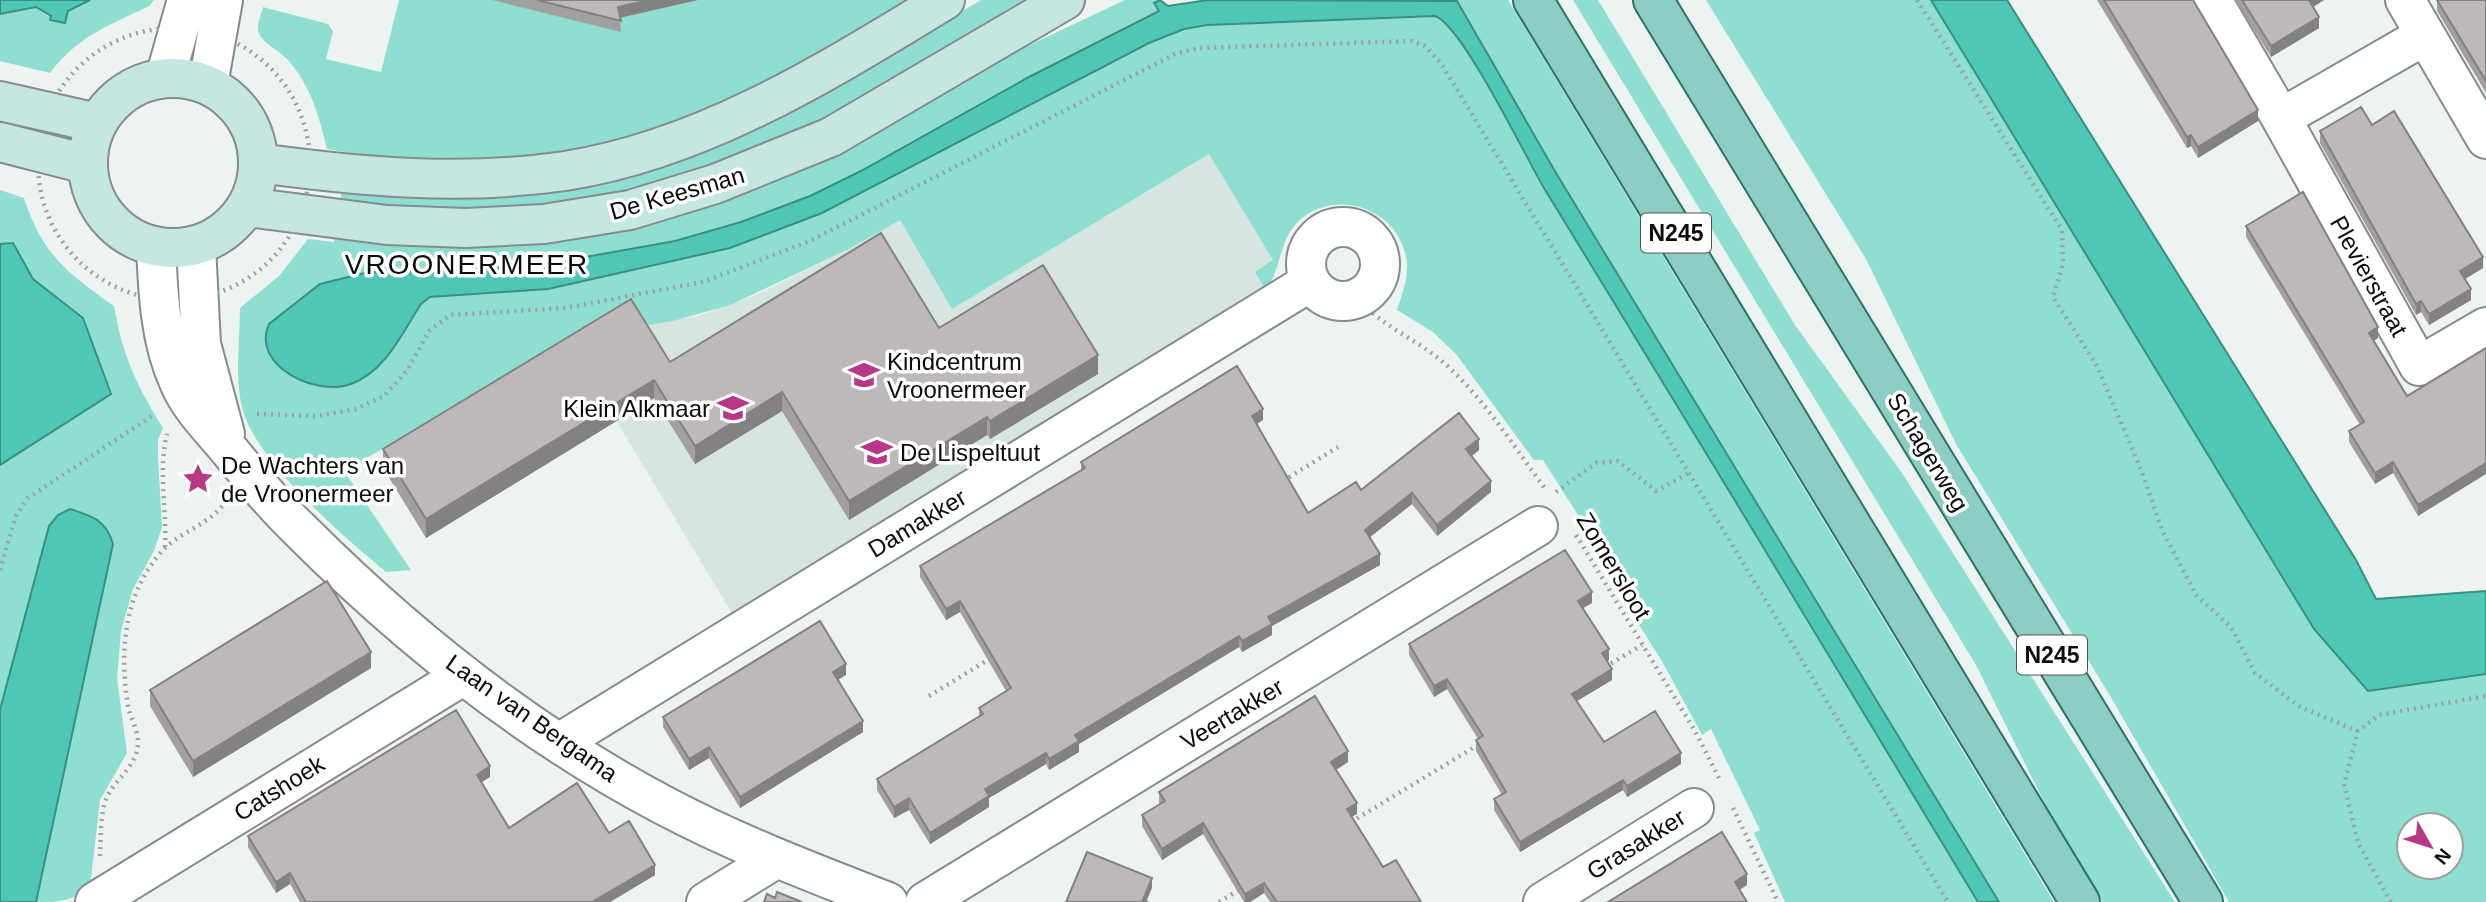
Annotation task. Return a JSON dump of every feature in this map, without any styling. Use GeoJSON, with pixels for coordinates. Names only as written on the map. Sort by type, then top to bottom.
{"type":"FeatureCollection","features":[{"type":"Feature","properties":{"kind":"main road","name":"N245"},"geometry":{"type":"LineString","coordinates":[[1534,0],[2080,902]]}},
{"type":"Feature","properties":{"kind":"main road","name":"Schagerweg"},"geometry":{"type":"LineString","coordinates":[[1654,0],[2203,902]]}},
{"type":"Feature","properties":{"kind":"street","name":"De Keesman"},"geometry":{"type":"LineString","coordinates":[[259,163],[394,178],[467,179],[565,171],[611,161],[685,138],[761,105],[944,0]]}},
{"type":"Feature","properties":{"kind":"street","name":"De Keesman"},"geometry":{"type":"LineString","coordinates":[[247,207],[387,225],[466,228],[544,224],[630,209],[715,184],[831,137],[1065,0]]}},
{"type":"Feature","properties":{"kind":"street","name":"Plevierstraat"},"geometry":{"type":"LineString","coordinates":[[2211,0],[2273,103],[2419,366],[2486,327]]}},
{"type":"Feature","properties":{"kind":"street"},"geometry":{"type":"LineString","coordinates":[[2405,0],[2486,139]]}},
{"type":"Feature","properties":{"kind":"street"},"geometry":{"type":"LineString","coordinates":[[165,78],[183,14]]}},
{"type":"Feature","properties":{"kind":"street"},"geometry":{"type":"LineString","coordinates":[[208,85],[220,18]]}},
{"type":"Feature","properties":{"kind":"street"},"geometry":{"type":"LineString","coordinates":[[2273,103],[2424,36]]}},
{"type":"Feature","properties":{"kind":"street"},"geometry":{"type":"LineString","coordinates":[[165,78],[208,85],[226,95],[252,130],[259,163],[247,207],[215,238],[196,246],[176,249],[156,247],[129,235],[101,207],[86,164],[97,123],[110,106],[144,83],[165,78]]}},
{"type":"Feature","properties":{"kind":"street"},"geometry":{"type":"LineString","coordinates":[[0,101],[97,123]]}},
{"type":"Feature","properties":{"kind":"street"},"geometry":{"type":"LineString","coordinates":[[0,142],[86,164]]}},
{"type":"Feature","properties":{"kind":"street"},"geometry":{"type":"LineString","coordinates":[[1341,226],[1354,228],[1365,234],[1379,255],[1376,280],[1358,298],[1337,300],[1326,297],[1310,282],[1306,258],[1318,235],[1341,226]]}},
{"type":"Feature","properties":{"kind":"street","name":"Laan van Bergama"},"geometry":{"type":"LineString","coordinates":[[196,246],[205,368],[238,462]]}},
{"type":"Feature","properties":{"kind":"street","name":"Laan van Bergama"},"geometry":{"type":"LineString","coordinates":[[156,247],[159,299],[178,382],[193,408],[275,506],[361,588],[464,675],[559,743],[663,805],[777,858],[888,902]]}},
{"type":"Feature","properties":{"kind":"street","name":"Damakker"},"geometry":{"type":"LineString","coordinates":[[559,743],[1310,282]]}},
{"type":"Feature","properties":{"kind":"street","name":"Veertakker"},"geometry":{"type":"LineString","coordinates":[[925,902],[1554,518]]}},
{"type":"Feature","properties":{"kind":"street","name":"Catshoek"},"geometry":{"type":"LineString","coordinates":[[94,902],[464,675]]}},
{"type":"Feature","properties":{"kind":"street","name":"Grasakker"},"geometry":{"type":"LineString","coordinates":[[1543,902],[1717,801]]}},
{"type":"Feature","properties":{"kind":"street"},"geometry":{"type":"LineString","coordinates":[[706,902],[777,858]]}},
{"type":"Feature","properties":{"kind":"path"},"geometry":{"type":"LineString","coordinates":[[1917,0],[2062,230],[2063,264],[2053,297],[2097,366],[2142,472],[2162,530],[2196,595],[2231,627],[2255,673],[2300,706],[2358,732]]}},
{"type":"Feature","properties":{"kind":"path"},"geometry":{"type":"LineString","coordinates":[[183,14],[220,18],[239,42],[288,91],[306,128],[311,149],[310,170],[300,215],[285,244],[255,274],[220,294],[198,298],[159,299],[131,296],[90,271],[64,244],[45,207],[40,182],[41,153],[49,113],[63,84],[96,52],[129,34],[183,14]]}},
{"type":"Feature","properties":{"kind":"path","name":"Zomersloot"},"geometry":{"type":"LineString","coordinates":[[1358,298],[1371,314],[1422,344],[1463,380],[1642,645],[1695,731],[1717,801],[1778,902]]}},
{"type":"Feature","properties":{"kind":"path"},"geometry":{"type":"LineString","coordinates":[[0,570],[16,516],[28,498],[161,410]]}},
{"type":"Feature","properties":{"kind":"path"},"geometry":{"type":"LineString","coordinates":[[165,548],[164,451],[167,432],[175,424]]}},
{"type":"Feature","properties":{"kind":"path"},"geometry":{"type":"LineString","coordinates":[[1279,483],[1339,447]]}},
{"type":"Feature","properties":{"kind":"path"},"geometry":{"type":"LineString","coordinates":[[1554,518],[1595,463],[1618,461],[1656,491],[1689,473]]}},
{"type":"Feature","properties":{"kind":"path"},"geometry":{"type":"LineString","coordinates":[[100,862],[104,803],[134,760],[138,742],[126,690],[123,653],[126,624],[137,590],[165,548],[213,516],[238,462]]}},
{"type":"Feature","properties":{"kind":"path"},"geometry":{"type":"LineString","coordinates":[[1596,673],[1642,645]]}},
{"type":"Feature","properties":{"kind":"path"},"geometry":{"type":"LineString","coordinates":[[929,696],[998,654]]}},
{"type":"Feature","properties":{"kind":"path"},"geometry":{"type":"LineString","coordinates":[[2391,902],[2358,843],[2344,785],[2358,732],[2379,715],[2486,696]]}},
{"type":"Feature","properties":{"kind":"path"},"geometry":{"type":"LineString","coordinates":[[1343,826],[1482,742]]}},
{"type":"Feature","properties":{"kind":"path"},"geometry":{"type":"LineString","coordinates":[[1219,902],[1253,881]]}},
{"type":"Feature","properties":{"kind":"shaded area"},"geometry":{"type":"Polygon","coordinates":[[[0,0],[90,0],[68,11],[65,23],[50,20],[51,16],[36,7],[0,14],[0,0]]]}},
{"type":"Feature","properties":{"kind":"shaded area"},"geometry":{"type":"Polygon","coordinates":[[[90,0],[154,0],[149,6],[83,41],[50,73],[0,61],[0,14],[36,7],[48,16],[68,11],[90,0]]]}},
{"type":"Feature","properties":{"kind":"shaded area"},"geometry":{"type":"Polygon","coordinates":[[[399,0],[492,0],[618,18],[698,0],[911,0],[770,86],[596,155],[349,164],[351,153],[327,149],[313,102],[303,80],[285,57],[259,34],[258,24],[263,7],[328,24],[333,31],[326,59],[381,72],[399,0]]]}},
{"type":"Feature","properties":{"kind":"shaded area"},"geometry":{"type":"Polygon","coordinates":[[[981,0],[1023,0],[870,93],[814,123],[668,184],[544,212],[339,205],[343,186],[392,189],[803,104],[981,0]]]}},
{"type":"Feature","properties":{"kind":"shaded area"},"geometry":{"type":"Polygon","coordinates":[[[1125,0],[1160,0],[1154,3],[1159,10],[810,196],[741,222],[675,241],[552,263],[503,268],[369,272],[346,279],[265,347],[285,370],[384,362],[421,304],[437,294],[548,289],[730,248],[776,231],[864,191],[1149,43],[1184,29],[1207,25],[1435,16],[1447,25],[1461,42],[1476,66],[1544,188],[1978,902],[1785,902],[1754,833],[1760,830],[1711,729],[1702,735],[1663,663],[1597,558],[1601,551],[1543,460],[1534,460],[1456,354],[1433,332],[1397,310],[1405,284],[1407,264],[1400,240],[1391,226],[1364,208],[1332,205],[1316,210],[1301,219],[1288,235],[1266,290],[1255,272],[1273,260],[1209,154],[952,309],[900,220],[847,250],[730,305],[673,321],[578,336],[344,471],[411,570],[386,572],[368,557],[304,498],[252,432],[240,399],[240,308],[279,276],[308,239],[334,242],[336,231],[496,241],[874,133],[1017,51],[1125,0]]]}},
{"type":"Feature","properties":{"kind":"shaded area"},"geometry":{"type":"Polygon","coordinates":[[[1160,0],[1168,6],[1208,0],[1457,1],[1556,173],[1999,902],[1978,902],[1544,188],[1476,66],[1461,42],[1447,25],[1435,16],[1207,25],[1184,29],[1149,43],[822,213],[730,248],[548,289],[430,297],[421,304],[384,361],[351,384],[337,387],[305,382],[290,375],[269,353],[266,339],[269,324],[320,284],[369,272],[503,268],[552,263],[675,241],[741,222],[810,196],[861,171],[1029,77],[1159,11],[1154,3],[1160,0]]]}},
{"type":"Feature","properties":{"kind":"shaded area"},"geometry":{"type":"Polygon","coordinates":[[[1455,0],[1508,0],[2054,902],[1999,902],[1556,173],[1455,0]]]}},
{"type":"Feature","properties":{"kind":"shaded area"},"geometry":{"type":"Polygon","coordinates":[[[1573,0],[1598,0],[1795,325],[1902,473],[2175,902],[2103,902],[2048,810],[1976,665],[1573,0]]]}},
{"type":"Feature","properties":{"kind":"shaded area"},"geometry":{"type":"Polygon","coordinates":[[[1706,0],[1931,0],[2314,629],[2369,691],[2486,674],[2486,902],[2229,902],[2109,694],[1956,444],[1866,259],[1706,0]]]}},
{"type":"Feature","properties":{"kind":"shaded area"},"geometry":{"type":"Polygon","coordinates":[[[1931,0],[2007,0],[2356,560],[2376,599],[2486,591],[2486,674],[2368,691],[2314,629],[1931,0]]]}},
{"type":"Feature","properties":{"kind":"shaded area","name":"Kindcentrum Vroonermeer"},"geometry":{"type":"Polygon","coordinates":[[[1209,154],[1274,261],[1266,290],[733,615],[617,422],[628,414],[578,336],[698,316],[758,294],[847,250],[900,219],[952,309],[1209,154]]]}},
{"type":"Feature","properties":{"kind":"shaded area"},"geometry":{"type":"Polygon","coordinates":[[[0,190],[24,198],[39,234],[58,261],[114,306],[132,370],[163,428],[158,440],[162,527],[154,551],[133,589],[121,631],[117,678],[127,753],[100,800],[91,879],[75,896],[53,902],[36,902],[113,544],[49,526],[0,710],[0,465],[16,453],[50,294],[33,279],[13,244],[0,244],[0,190]]]}},
{"type":"Feature","properties":{"kind":"shaded area"},"geometry":{"type":"Polygon","coordinates":[[[13,243],[33,279],[83,318],[111,394],[0,465],[0,244],[13,243]]]}},
{"type":"Feature","properties":{"kind":"shaded area"},"geometry":{"type":"Polygon","coordinates":[[[70,509],[102,524],[113,544],[36,902],[0,902],[0,710],[49,526],[58,515],[70,509]]]}},
{"type":"Feature","properties":{"kind":"building"},"geometry":{"type":"Polygon","coordinates":[[[537,0],[649,0],[618,7],[621,21],[537,0]]]}},
{"type":"Feature","properties":{"kind":"building"},"geometry":{"type":"Polygon","coordinates":[[[2104,0],[2193,0],[2258,110],[2198,147],[2191,135],[2187,137],[2104,0]]]}},
{"type":"Feature","properties":{"kind":"building"},"geometry":{"type":"Polygon","coordinates":[[[2242,0],[2309,0],[2319,17],[2271,46],[2242,0]]]}},
{"type":"Feature","properties":{"kind":"building"},"geometry":{"type":"Polygon","coordinates":[[[2437,0],[2486,0],[2486,81],[2437,0]]]}},
{"type":"Feature","properties":{"kind":"building"},"geometry":{"type":"Polygon","coordinates":[[[2361,107],[2372,125],[2394,111],[2483,257],[2460,271],[2471,289],[2429,314],[2421,301],[2416,304],[2320,131],[2361,107]]]}},
{"type":"Feature","properties":{"kind":"building"},"geometry":{"type":"Polygon","coordinates":[[[2303,192],[2378,327],[2369,333],[2407,396],[2486,348],[2486,463],[2418,505],[2393,462],[2375,473],[2349,431],[2364,422],[2246,226],[2303,192]]]}},
{"type":"Feature","properties":{"kind":"building"},"geometry":{"type":"Polygon","coordinates":[[[881,233],[939,328],[1043,265],[1098,355],[990,421],[987,417],[849,501],[782,392],[695,446],[654,380],[426,519],[383,449],[631,299],[670,362],[881,233]]]}},
{"type":"Feature","properties":{"kind":"building"},"geometry":{"type":"Polygon","coordinates":[[[1237,366],[1263,409],[1252,416],[1308,513],[1356,482],[1361,490],[1459,413],[1479,439],[1466,449],[1491,481],[1437,525],[1412,493],[1365,530],[1380,554],[1268,617],[1272,624],[1242,641],[1239,636],[1075,735],[1079,741],[1049,759],[1046,753],[985,789],[989,796],[930,833],[909,798],[894,807],[877,779],[983,714],[979,708],[1011,688],[960,601],[946,609],[920,566],[1085,468],[1081,462],[1237,366]]]}},
{"type":"Feature","properties":{"kind":"building"},"geometry":{"type":"Polygon","coordinates":[[[1565,550],[1592,592],[1578,601],[1609,649],[1602,653],[1612,669],[1572,694],[1604,742],[1655,711],[1681,753],[1627,786],[1623,780],[1520,842],[1494,799],[1506,792],[1476,740],[1483,736],[1447,679],[1434,686],[1409,644],[1565,550]]]}},
{"type":"Feature","properties":{"kind":"building"},"geometry":{"type":"Polygon","coordinates":[[[327,581],[371,652],[193,761],[150,690],[327,581]]]}},
{"type":"Feature","properties":{"kind":"building"},"geometry":{"type":"Polygon","coordinates":[[[820,621],[846,664],[833,672],[863,721],[740,797],[709,747],[689,759],[663,717],[820,621]]]}},
{"type":"Feature","properties":{"kind":"building"},"geometry":{"type":"Polygon","coordinates":[[[1315,696],[1348,751],[1331,762],[1357,803],[1347,809],[1383,867],[1396,860],[1421,902],[1277,902],[1264,883],[1245,894],[1203,823],[1162,849],[1142,815],[1165,801],[1159,792],[1315,696]]]}},
{"type":"Feature","properties":{"kind":"building"},"geometry":{"type":"Polygon","coordinates":[[[456,710],[490,766],[477,775],[509,828],[577,783],[609,833],[629,821],[655,865],[592,902],[306,902],[290,873],[276,882],[248,836],[456,710]]]}},
{"type":"Feature","properties":{"kind":"building"},"geometry":{"type":"Polygon","coordinates":[[[1722,832],[1747,874],[1735,882],[1747,902],[1608,902],[1722,832]]]}},
{"type":"Feature","properties":{"kind":"building"},"geometry":{"type":"Polygon","coordinates":[[[1087,852],[1152,878],[1143,900],[1148,902],[1066,902],[1087,852]]]}},
{"type":"Feature","properties":{"kind":"building"},"geometry":{"type":"Polygon","coordinates":[[[777,892],[802,902],[764,902],[767,894],[775,898],[777,892]]]}},
{"type":"Feature","properties":{"kind":"place","name":"Kindcentrum Vroonermeer"},"geometry":{"type":"Point","coordinates":[864,375]}},
{"type":"Feature","properties":{"kind":"place","name":"Klein Alkmaar"},"geometry":{"type":"Point","coordinates":[733,408]}},
{"type":"Feature","properties":{"kind":"place","name":"De Lispeltuut"},"geometry":{"type":"Point","coordinates":[877,452]}},
{"type":"Feature","properties":{"kind":"place","name":"De Wachters van de Vroonermeer"},"geometry":{"type":"Point","coordinates":[198,479]}},
{"type":"Feature","properties":{"kind":"district","name":"VROONERMEER"},"geometry":{"type":"Point","coordinates":[467,264]}}]}
